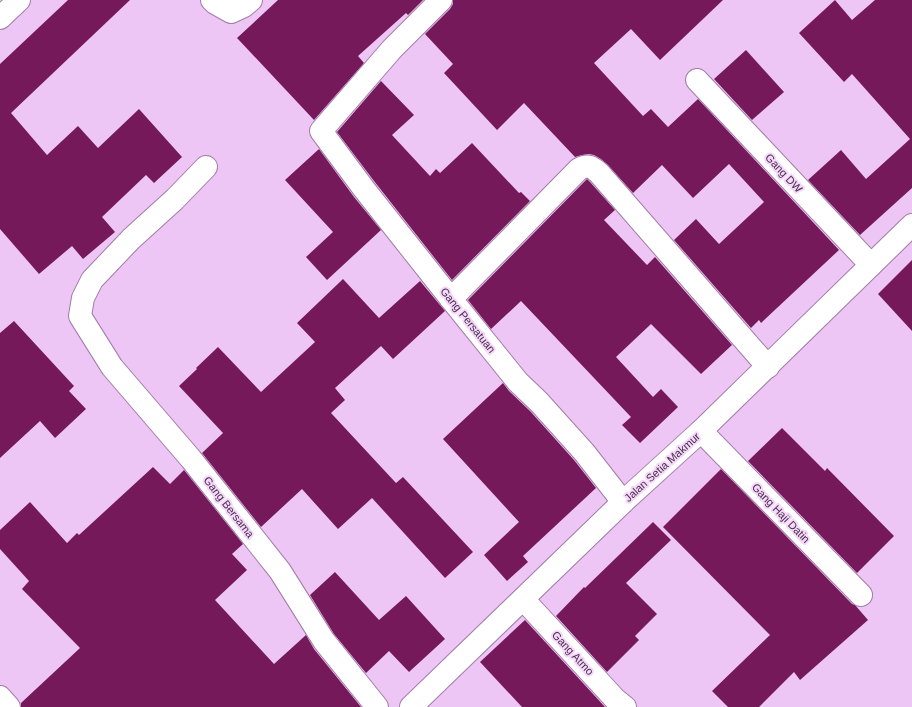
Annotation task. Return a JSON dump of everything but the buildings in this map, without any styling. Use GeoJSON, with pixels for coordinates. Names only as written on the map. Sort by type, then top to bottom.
{"type":"FeatureCollection","features":[{"type":"Feature","properties":{"kind":"street"},"geometry":{"type":"LineString","coordinates":[[0,18],[19,0]]}},
{"type":"Feature","properties":{"kind":"street"},"geometry":{"type":"LineString","coordinates":[[212,0],[231,12],[244,6],[251,0]]}},
{"type":"Feature","properties":{"kind":"street","name":"Gang Persatuan"},"geometry":{"type":"LineString","coordinates":[[441,0],[392,49],[320,131],[364,189],[518,382],[539,402],[584,452],[624,502]]}},
{"type":"Feature","properties":{"kind":"street","name":"Gang DW"},"geometry":{"type":"LineString","coordinates":[[697,80],[870,265]]}},
{"type":"Feature","properties":{"kind":"street"},"geometry":{"type":"LineString","coordinates":[[451,299],[579,169],[584,166],[590,166],[599,173],[768,366]]}},
{"type":"Feature","properties":{"kind":"street","name":"Gang Bersama"},"geometry":{"type":"LineString","coordinates":[[206,167],[175,199],[131,239],[92,280],[83,298],[80,316],[112,367],[191,459],[280,571],[324,641],[377,707]]}},
{"type":"Feature","properties":{"kind":"street","name":"Jalan Setia Makmur"},"geometry":{"type":"LineString","coordinates":[[411,707],[624,502],[701,431],[912,225]]}},
{"type":"Feature","properties":{"kind":"street","name":"Gang Haji Datin"},"geometry":{"type":"LineString","coordinates":[[701,431],[861,595]]}},
{"type":"Feature","properties":{"kind":"street","name":"Gang Atmo"},"geometry":{"type":"LineString","coordinates":[[523,599],[615,699],[625,707]]}},
{"type":"Feature","properties":{"kind":"street"},"geometry":{"type":"LineString","coordinates":[[0,697],[9,707]]}}]}
